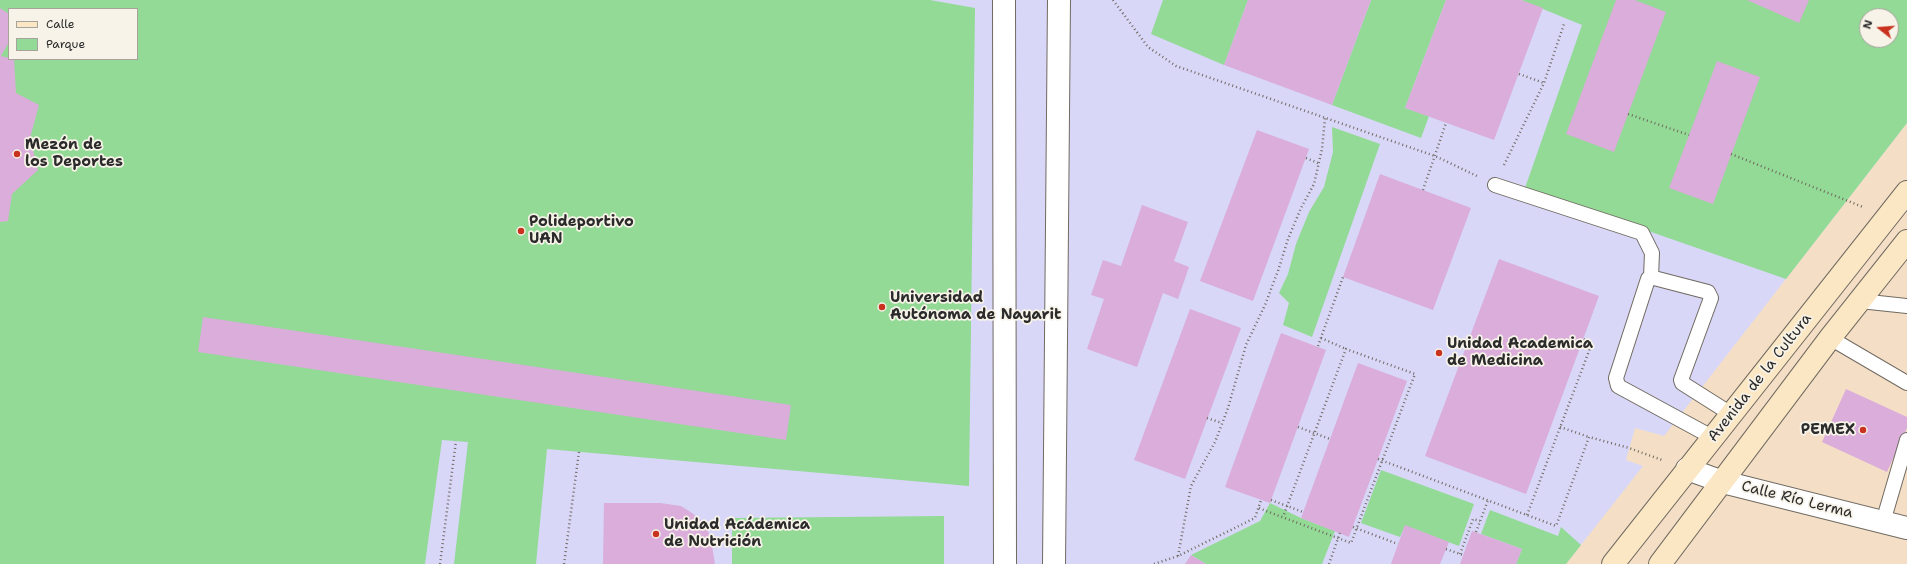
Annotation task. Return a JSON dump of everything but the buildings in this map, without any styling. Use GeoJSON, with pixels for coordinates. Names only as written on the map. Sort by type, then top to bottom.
{"type":"FeatureCollection","features":[{"type":"Feature","properties":{"kind":"main road","name":"Avenida de la Cultura"},"geometry":{"type":"LineString","coordinates":[[1613,564],[1907,192]]}},
{"type":"Feature","properties":{"kind":"main road","name":"Avenida de la Cultura"},"geometry":{"type":"LineString","coordinates":[[1660,564],[1830,338],[1907,241]]}},
{"type":"Feature","properties":{"kind":"street"},"geometry":{"type":"LineString","coordinates":[[1004,0],[1004,564]]}},
{"type":"Feature","properties":{"kind":"street"},"geometry":{"type":"LineString","coordinates":[[1054,564],[1059,0]]}},
{"type":"Feature","properties":{"kind":"street","name":"Calle Río Lerma"},"geometry":{"type":"LineString","coordinates":[[1687,469],[1723,482],[1907,528]]}},
{"type":"Feature","properties":{"kind":"lane"},"geometry":{"type":"LineString","coordinates":[[1494,185],[1642,233],[1652,253],[1651,277],[1648,279],[1616,378],[1616,383],[1618,386],[1712,437]]}},
{"type":"Feature","properties":{"kind":"lane"},"geometry":{"type":"LineString","coordinates":[[1651,277],[1708,292],[1710,294],[1711,298],[1681,380],[1682,383],[1697,394],[1731,414]]}},
{"type":"Feature","properties":{"kind":"lane"},"geometry":{"type":"LineString","coordinates":[[1860,301],[1907,306]]}},
{"type":"Feature","properties":{"kind":"lane"},"geometry":{"type":"LineString","coordinates":[[1830,338],[1907,384]]}},
{"type":"Feature","properties":{"kind":"lane"},"geometry":{"type":"LineString","coordinates":[[1884,522],[1907,440]]}},
{"type":"Feature","properties":{"kind":"path"},"geometry":{"type":"LineString","coordinates":[[1113,0],[1148,47],[1176,66],[1435,156],[1494,185],[1544,83],[1564,24]]}},
{"type":"Feature","properties":{"kind":"path"},"geometry":{"type":"LineString","coordinates":[[1519,74],[1544,83]]}},
{"type":"Feature","properties":{"kind":"path"},"geometry":{"type":"LineString","coordinates":[[1628,114],[1689,135]]}},
{"type":"Feature","properties":{"kind":"path"},"geometry":{"type":"LineString","coordinates":[[1178,556],[1190,486],[1215,442],[1246,345],[1265,305],[1290,233],[1314,184],[1323,142],[1325,118]]}},
{"type":"Feature","properties":{"kind":"path"},"geometry":{"type":"LineString","coordinates":[[1423,190],[1446,123]]}},
{"type":"Feature","properties":{"kind":"path"},"geometry":{"type":"LineString","coordinates":[[1731,154],[1887,217]]}},
{"type":"Feature","properties":{"kind":"path"},"geometry":{"type":"LineString","coordinates":[[1306,158],[1318,163]]}},
{"type":"Feature","properties":{"kind":"path"},"geometry":{"type":"LineString","coordinates":[[1318,346],[1343,277]]}},
{"type":"Feature","properties":{"kind":"path"},"geometry":{"type":"LineString","coordinates":[[1259,508],[1351,543],[1354,528],[1415,374],[1346,349],[1321,338]]}},
{"type":"Feature","properties":{"kind":"path"},"geometry":{"type":"LineString","coordinates":[[1528,515],[1592,342],[1583,339]]}},
{"type":"Feature","properties":{"kind":"path"},"geometry":{"type":"LineString","coordinates":[[1282,517],[1346,349]]}},
{"type":"Feature","properties":{"kind":"path"},"geometry":{"type":"LineString","coordinates":[[1207,418],[1222,423]]}},
{"type":"Feature","properties":{"kind":"path"},"geometry":{"type":"LineString","coordinates":[[1298,427],[1330,439]]}},
{"type":"Feature","properties":{"kind":"path"},"geometry":{"type":"LineString","coordinates":[[1560,427],[1629,448],[1687,469]]}},
{"type":"Feature","properties":{"kind":"path"},"geometry":{"type":"LineString","coordinates":[[1378,459],[1556,526],[1589,437]]}},
{"type":"Feature","properties":{"kind":"path"},"geometry":{"type":"LineString","coordinates":[[440,564],[456,441]]}},
{"type":"Feature","properties":{"kind":"path"},"geometry":{"type":"LineString","coordinates":[[564,564],[579,452]]}},
{"type":"Feature","properties":{"kind":"path"},"geometry":{"type":"LineString","coordinates":[[1154,564],[1178,556],[1255,518],[1261,500]]}},
{"type":"Feature","properties":{"kind":"path"},"geometry":{"type":"LineString","coordinates":[[1271,500],[1303,512]]}},
{"type":"Feature","properties":{"kind":"path"},"geometry":{"type":"LineString","coordinates":[[1476,532],[1488,500]]}},
{"type":"Feature","properties":{"kind":"path"},"geometry":{"type":"LineString","coordinates":[[1446,549],[1461,555],[1473,518],[1480,521]]}},
{"type":"Feature","properties":{"kind":"path"},"geometry":{"type":"LineString","coordinates":[[1354,528],[1398,544]]}},
{"type":"Feature","properties":{"kind":"path"},"geometry":{"type":"LineString","coordinates":[[1329,564],[1340,533]]}},
{"type":"Feature","properties":{"kind":"shaded area","name":"Universidad Autónoma de Nayarit"},"geometry":{"type":"Polygon","coordinates":[[[0,0],[1907,0],[1907,123],[1664,436],[1635,428],[1626,460],[1643,466],[1566,564],[0,564],[0,0]]]}},
{"type":"Feature","properties":{"kind":"green space","name":"Polideportivo UAN"},"geometry":{"type":"Polygon","coordinates":[[[0,0],[930,0],[975,8],[969,486],[547,449],[536,564],[454,564],[468,442],[442,440],[425,564],[0,564],[0,0]]]}},
{"type":"Feature","properties":{"kind":"green space"},"geometry":{"type":"Polygon","coordinates":[[[1163,0],[1248,0],[1224,65],[1151,34],[1163,0]]]}},
{"type":"Feature","properties":{"kind":"green space"},"geometry":{"type":"Polygon","coordinates":[[[1371,0],[1446,0],[1405,108],[1429,116],[1421,138],[1332,105],[1371,0]]]}},
{"type":"Feature","properties":{"kind":"green space"},"geometry":{"type":"Polygon","coordinates":[[[1521,0],[1907,0],[1907,123],[1786,279],[1525,188],[1582,25],[1521,0]]]}},
{"type":"Feature","properties":{"kind":"green space"},"geometry":{"type":"Polygon","coordinates":[[[1332,127],[1380,144],[1312,337],[1283,325],[1289,303],[1279,293],[1288,274],[1296,244],[1309,212],[1324,187],[1333,152],[1332,127]]]}},
{"type":"Feature","properties":{"kind":"green space"},"geometry":{"type":"Polygon","coordinates":[[[1381,470],[1474,504],[1459,546],[1405,526],[1400,537],[1361,523],[1381,470]]]}},
{"type":"Feature","properties":{"kind":"green space"},"geometry":{"type":"Polygon","coordinates":[[[1270,503],[1301,518],[1335,531],[1322,564],[1206,564],[1191,555],[1260,521],[1270,503]]]}},
{"type":"Feature","properties":{"kind":"green space"},"geometry":{"type":"Polygon","coordinates":[[[1490,510],[1558,536],[1561,527],[1581,545],[1566,564],[1516,564],[1522,549],[1481,534],[1490,510]]]}},
{"type":"Feature","properties":{"kind":"green space"},"geometry":{"type":"Polygon","coordinates":[[[944,516],[944,564],[732,564],[732,518],[944,516]]]}},
{"type":"Feature","properties":{"kind":"place","name":"Mezón de los Deportes"},"geometry":{"type":"Point","coordinates":[17,154]}},
{"type":"Feature","properties":{"kind":"place","name":"Polideportivo UAN"},"geometry":{"type":"Point","coordinates":[521,231]}},
{"type":"Feature","properties":{"kind":"place","name":"Universidad Autónoma de Nayarit"},"geometry":{"type":"Point","coordinates":[882,307]}},
{"type":"Feature","properties":{"kind":"place","name":"Unidad Academica de Medicina"},"geometry":{"type":"Point","coordinates":[1439,353]}},
{"type":"Feature","properties":{"kind":"place","name":"PEMEX"},"geometry":{"type":"Point","coordinates":[1863,430]}},
{"type":"Feature","properties":{"kind":"place","name":"Unidad Acádemica de Nutrición"},"geometry":{"type":"Point","coordinates":[656,534]}}]}
